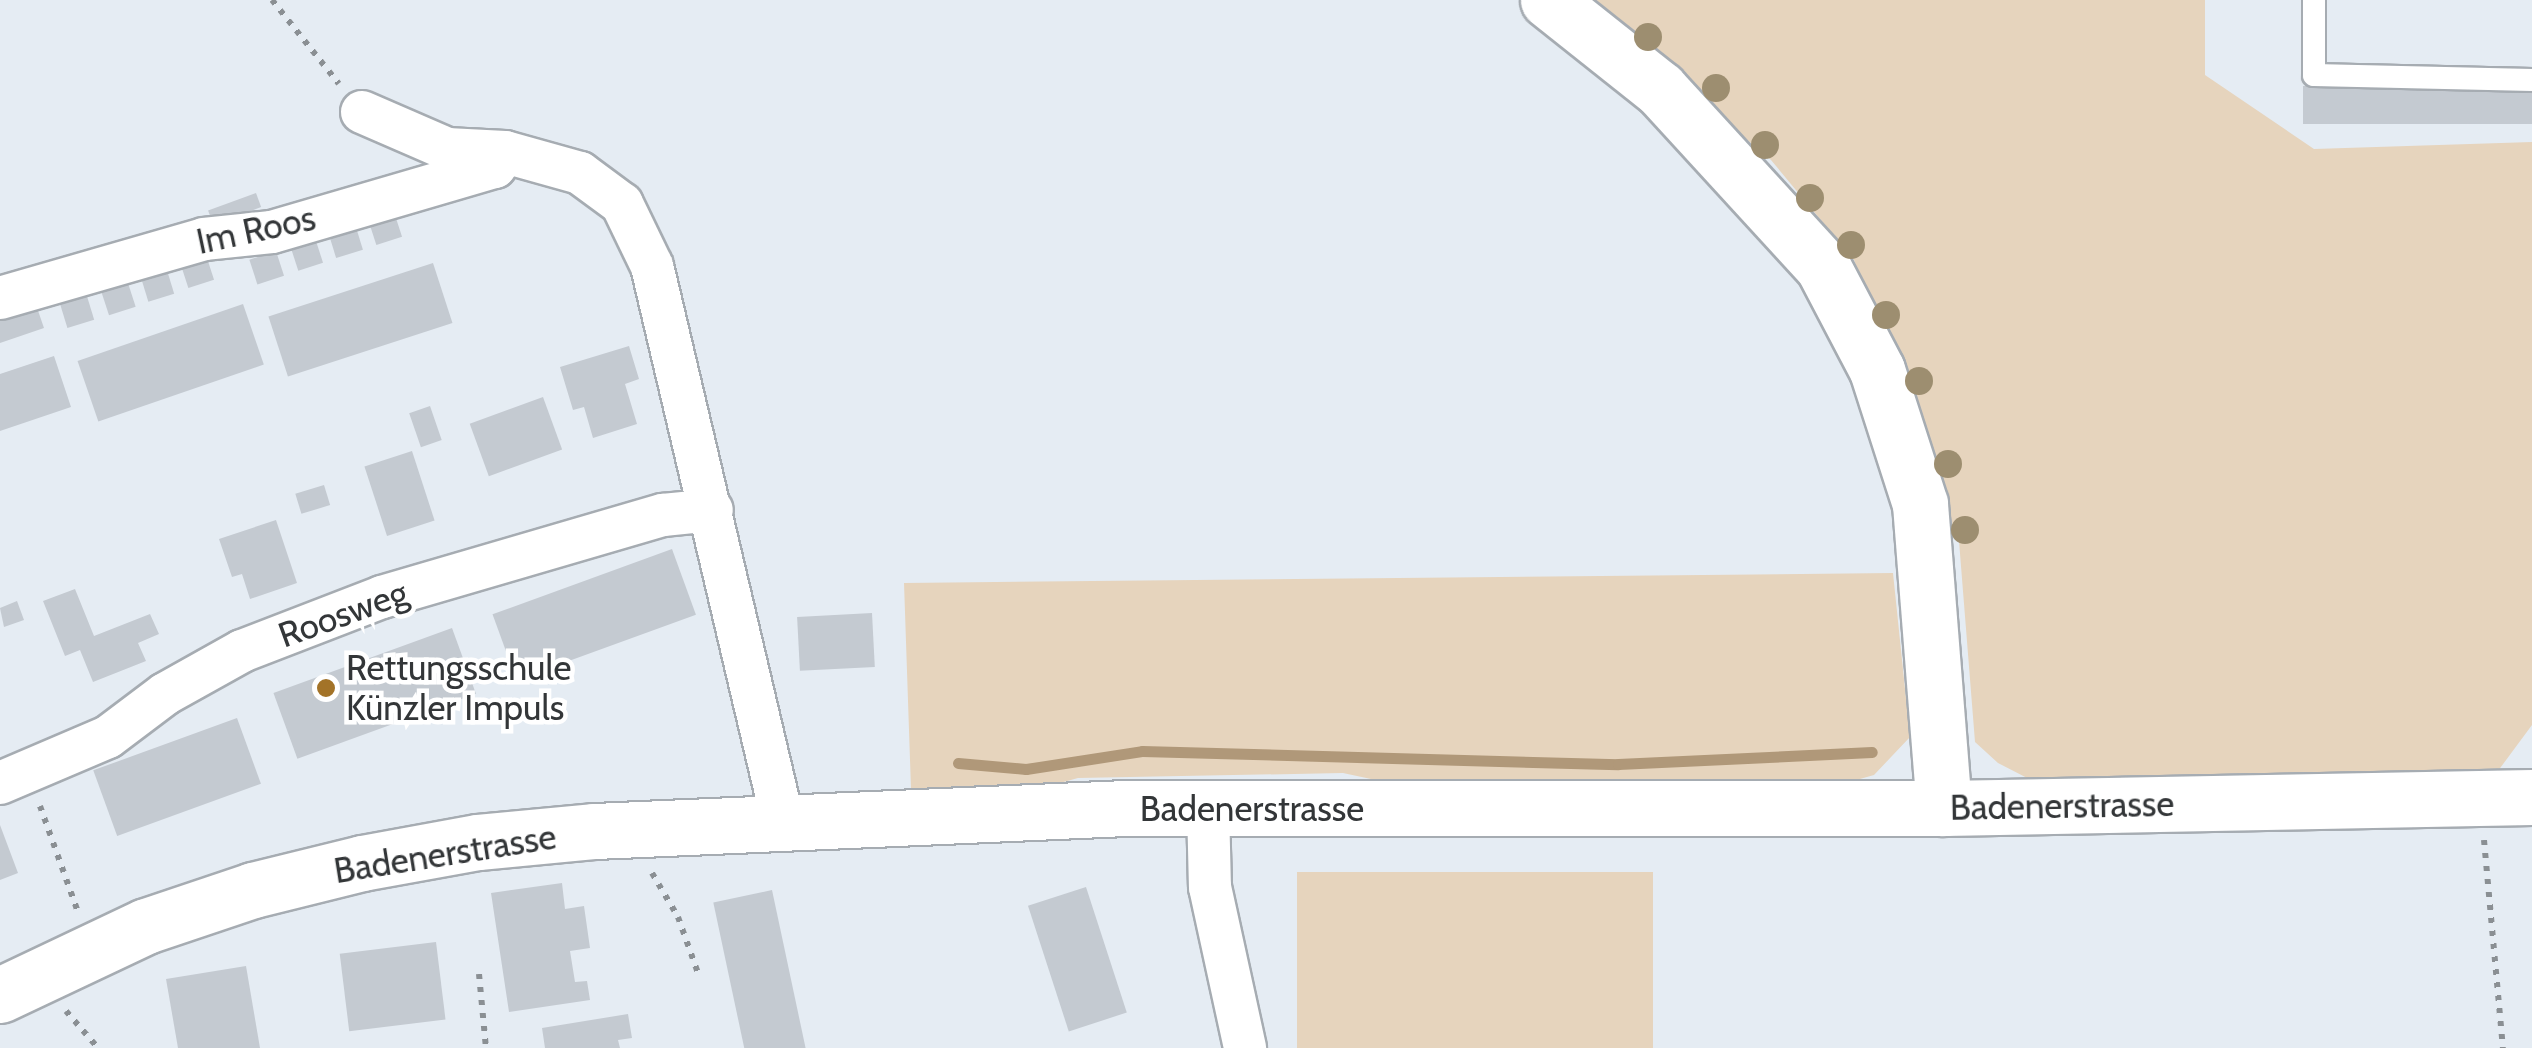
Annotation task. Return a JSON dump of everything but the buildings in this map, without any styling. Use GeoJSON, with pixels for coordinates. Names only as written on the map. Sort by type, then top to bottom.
{"type":"FeatureCollection","features":[{"type":"Feature","properties":{"kind":"street"},"geometry":{"type":"LineString","coordinates":[[1548,0],[1660,89],[1823,267],[1876,370],[1920,504],[1944,808]]}},
{"type":"Feature","properties":{"kind":"street"},"geometry":{"type":"LineString","coordinates":[[362,112],[446,149],[505,152],[580,173],[622,204],[652,266],[783,822]]}},
{"type":"Feature","properties":{"kind":"street","name":"Im Roos"},"geometry":{"type":"LineString","coordinates":[[0,298],[204,239],[272,232],[496,167],[505,152]]}},
{"type":"Feature","properties":{"kind":"street","name":"Roosweg"},"geometry":{"type":"LineString","coordinates":[[14,778],[108,737],[208,668],[382,597],[663,515],[712,510]]}},
{"type":"Feature","properties":{"kind":"street","name":"Badenerstrasse"},"geometry":{"type":"LineString","coordinates":[[0,996],[146,926],[253,890],[362,863],[478,842],[783,822],[1208,807],[1944,808],[2506,797]]}},
{"type":"Feature","properties":{"kind":"street"},"geometry":{"type":"LineString","coordinates":[[1208,807],[1210,887],[1238,1047]]}},
{"type":"Feature","properties":{"kind":"lane"},"geometry":{"type":"LineString","coordinates":[[2314,0],[2314,75],[2532,80]]}},
{"type":"Feature","properties":{"kind":"path"},"geometry":{"type":"LineString","coordinates":[[272,0],[362,112]]}},
{"type":"Feature","properties":{"kind":"path"},"geometry":{"type":"LineString","coordinates":[[14,778],[92,951]]}},
{"type":"Feature","properties":{"kind":"path"},"geometry":{"type":"LineString","coordinates":[[2502,1048],[2506,797]]}},
{"type":"Feature","properties":{"kind":"path"},"geometry":{"type":"LineString","coordinates":[[642,829],[648,865],[678,918],[698,976]]}},
{"type":"Feature","properties":{"kind":"path"},"geometry":{"type":"LineString","coordinates":[[479,974],[486,1048]]}},
{"type":"Feature","properties":{"kind":"shaded area"},"geometry":{"type":"Polygon","coordinates":[[[1581,0],[2205,0],[2205,75],[2314,149],[2532,142],[2532,725],[2495,775],[2033,781],[1998,763],[1975,742],[1959,541],[1854,260],[1771,160],[1581,0]]]}},
{"type":"Feature","properties":{"kind":"shaded area"},"geometry":{"type":"Polygon","coordinates":[[[1893,573],[1910,737],[1874,775],[1821,790],[1427,791],[1343,773],[1078,778],[1020,794],[911,789],[904,583],[1893,573]]]}},
{"type":"Feature","properties":{"kind":"shaded area"},"geometry":{"type":"Polygon","coordinates":[[[1297,872],[1653,872],[1653,1048],[1297,1048],[1297,872]]]}},
{"type":"Feature","properties":{"kind":"waterway"},"geometry":{"type":"LineString","coordinates":[[958,763],[1026,769],[1142,751],[1618,764],[1872,752]]}},
{"type":"Feature","properties":{"kind":"place","name":"Rettungsschule Künzler Impuls"},"geometry":{"type":"Point","coordinates":[326,688]}}]}
